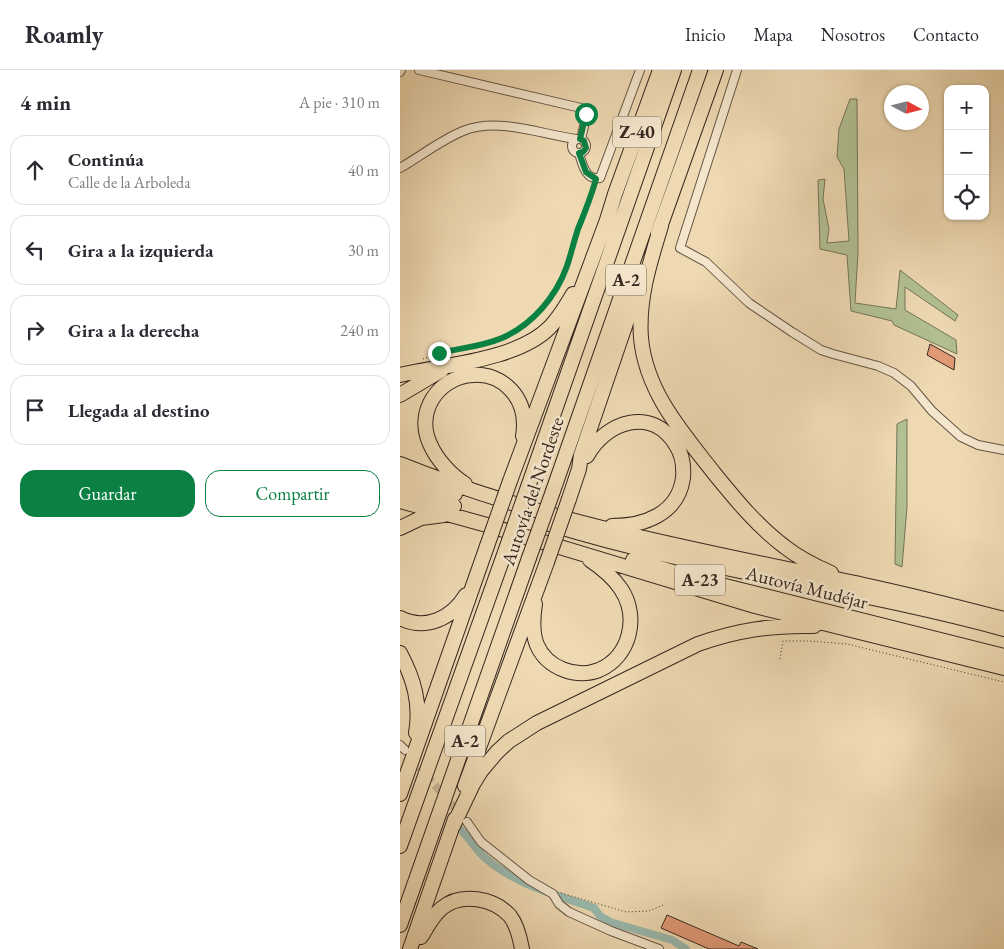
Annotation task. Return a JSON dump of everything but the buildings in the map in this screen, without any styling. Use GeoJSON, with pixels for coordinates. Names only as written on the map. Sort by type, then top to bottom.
{"type":"FeatureCollection","features":[{"type":"Feature","properties":{"kind":"highway","name":"Z-40"},"geometry":{"type":"LineString","coordinates":[[400,394],[454,364],[495,354],[531,341],[549,328],[562,313],[579,282],[615,194],[660,70]]}},
{"type":"Feature","properties":{"kind":"highway","name":"Autovía del Nordeste"},"geometry":{"type":"LineString","coordinates":[[400,846],[674,70]]}},
{"type":"Feature","properties":{"kind":"highway","name":"Autovía del Nordeste"},"geometry":{"type":"LineString","coordinates":[[400,925],[700,70]]}},
{"type":"Feature","properties":{"kind":"highway"},"geometry":{"type":"LineString","coordinates":[[579,469],[581,455],[716,70]]}},
{"type":"Feature","properties":{"kind":"highway"},"geometry":{"type":"LineString","coordinates":[[400,794],[510,481],[615,194]]}},
{"type":"Feature","properties":{"kind":"highway"},"geometry":{"type":"LineString","coordinates":[[661,226],[645,284],[641,330],[643,352],[650,376],[665,408],[676,425],[746,512],[763,529],[803,559],[832,574],[863,584]]}},
{"type":"Feature","properties":{"kind":"highway"},"geometry":{"type":"LineString","coordinates":[[400,375],[454,364]]}},
{"type":"Feature","properties":{"kind":"highway"},"geometry":{"type":"LineString","coordinates":[[482,494],[454,476],[430,444],[426,426],[428,407],[442,386],[458,377],[476,374],[493,377],[508,386],[521,404],[523,413],[523,434],[516,466]]}},
{"type":"Feature","properties":{"kind":"highway"},"geometry":{"type":"LineString","coordinates":[[410,949],[453,826],[459,803],[579,469],[596,441],[615,426],[630,422],[646,423],[664,432],[676,445],[683,461],[683,478],[678,494],[670,506],[659,515],[642,523],[613,526],[584,524]]}},
{"type":"Feature","properties":{"kind":"highway"},"geometry":{"type":"LineString","coordinates":[[400,464],[482,494],[584,524],[716,555],[863,584],[1004,619]]}},
{"type":"Feature","properties":{"kind":"highway","name":"Autovía Mudéjar"},"geometry":{"type":"LineString","coordinates":[[400,477],[577,532],[678,558],[848,592],[967,619],[1004,630]]}},
{"type":"Feature","properties":{"kind":"highway","name":"Autovía Mudéjar"},"geometry":{"type":"LineString","coordinates":[[400,490],[693,578],[1004,656]]}},
{"type":"Feature","properties":{"kind":"highway"},"geometry":{"type":"LineString","coordinates":[[400,502],[450,514],[725,598],[1004,668]]}},
{"type":"Feature","properties":{"kind":"highway"},"geometry":{"type":"LineString","coordinates":[[400,528],[421,518],[450,514]]}},
{"type":"Feature","properties":{"kind":"highway"},"geometry":{"type":"LineString","coordinates":[[545,566],[534,618],[535,636],[540,651],[550,662],[562,669],[583,673],[598,670],[614,660],[624,648],[631,626],[630,608],[622,589],[614,580],[599,566],[579,553]]}},
{"type":"Feature","properties":{"kind":"highway"},"geometry":{"type":"LineString","coordinates":[[400,618],[406,621],[421,623],[446,616],[455,610],[478,575]]}},
{"type":"Feature","properties":{"kind":"highway"},"geometry":{"type":"LineString","coordinates":[[453,826],[473,784],[488,762],[509,741],[537,723],[678,653],[719,637],[748,630],[774,627],[836,627]]}},
{"type":"Feature","properties":{"kind":"highway"},"geometry":{"type":"LineString","coordinates":[[400,653],[414,681],[418,711],[415,741],[405,779]]}},
{"type":"Feature","properties":{"kind":"highway"},"geometry":{"type":"LineString","coordinates":[[416,949],[427,926],[441,909],[456,900],[475,899],[494,904],[510,916],[520,938],[522,949]]}},
{"type":"Feature","properties":{"kind":"street"},"geometry":{"type":"LineString","coordinates":[[419,70],[581,108],[585,111],[586,116],[578,139],[572,144],[586,172],[596,179],[600,178],[603,173],[640,70]]}},
{"type":"Feature","properties":{"kind":"street"},"geometry":{"type":"LineString","coordinates":[[737,70],[680,248],[706,262],[749,303],[792,332],[821,350],[878,366],[894,373],[911,386],[932,411],[961,437],[978,445],[1004,450]]}},
{"type":"Feature","properties":{"kind":"street"},"geometry":{"type":"LineString","coordinates":[[400,168],[450,137],[464,130],[478,127],[505,126],[561,138],[578,139],[584,141],[586,148],[583,152],[575,151],[561,138]]}},
{"type":"Feature","properties":{"kind":"street"},"geometry":{"type":"LineString","coordinates":[[467,822],[481,842],[529,880],[553,894],[559,904],[569,912],[611,931],[659,949]]}},
{"type":"Feature","properties":{"kind":"path"},"geometry":{"type":"LineString","coordinates":[[418,361],[439,353],[477,347],[504,338],[536,315],[554,293],[566,268],[596,179]]}},
{"type":"Feature","properties":{"kind":"path"},"geometry":{"type":"LineString","coordinates":[[780,659],[783,641],[847,644],[1004,682]]}},
{"type":"Feature","properties":{"kind":"path"},"geometry":{"type":"LineString","coordinates":[[553,894],[564,893],[626,912],[649,911],[663,905]]}},
{"type":"Feature","properties":{"kind":"green space"},"geometry":{"type":"Polygon","coordinates":[[[850,99],[857,99],[858,252],[855,303],[896,309],[900,270],[958,315],[955,321],[905,287],[905,310],[956,340],[957,354],[894,325],[892,321],[851,311],[847,255],[820,249],[818,180],[825,179],[823,199],[829,229],[827,243],[849,241],[844,169],[837,157],[839,129],[850,99]]]}},
{"type":"Feature","properties":{"kind":"green space"},"geometry":{"type":"Polygon","coordinates":[[[907,419],[907,507],[902,567],[895,564],[897,424],[907,419]]]}},
{"type":"Feature","properties":{"kind":"waterway"},"geometry":{"type":"LineString","coordinates":[[461,830],[483,856],[495,866],[522,882],[594,908],[600,916],[610,922],[672,940],[686,949]]}},
{"type":"Feature","properties":{"kind":"tunnel"},"geometry":{"type":"LineString","coordinates":[[411,758],[461,815]]}},
{"type":"Feature","properties":{"kind":"route"},"geometry":{"type":"LineString","coordinates":[[439,353],[477,347],[504,338],[536,315],[554,293],[566,268],[596,179],[592,178],[583,168],[579,153],[583,152],[586,148],[584,141],[580,139],[586,114]]}}]}
